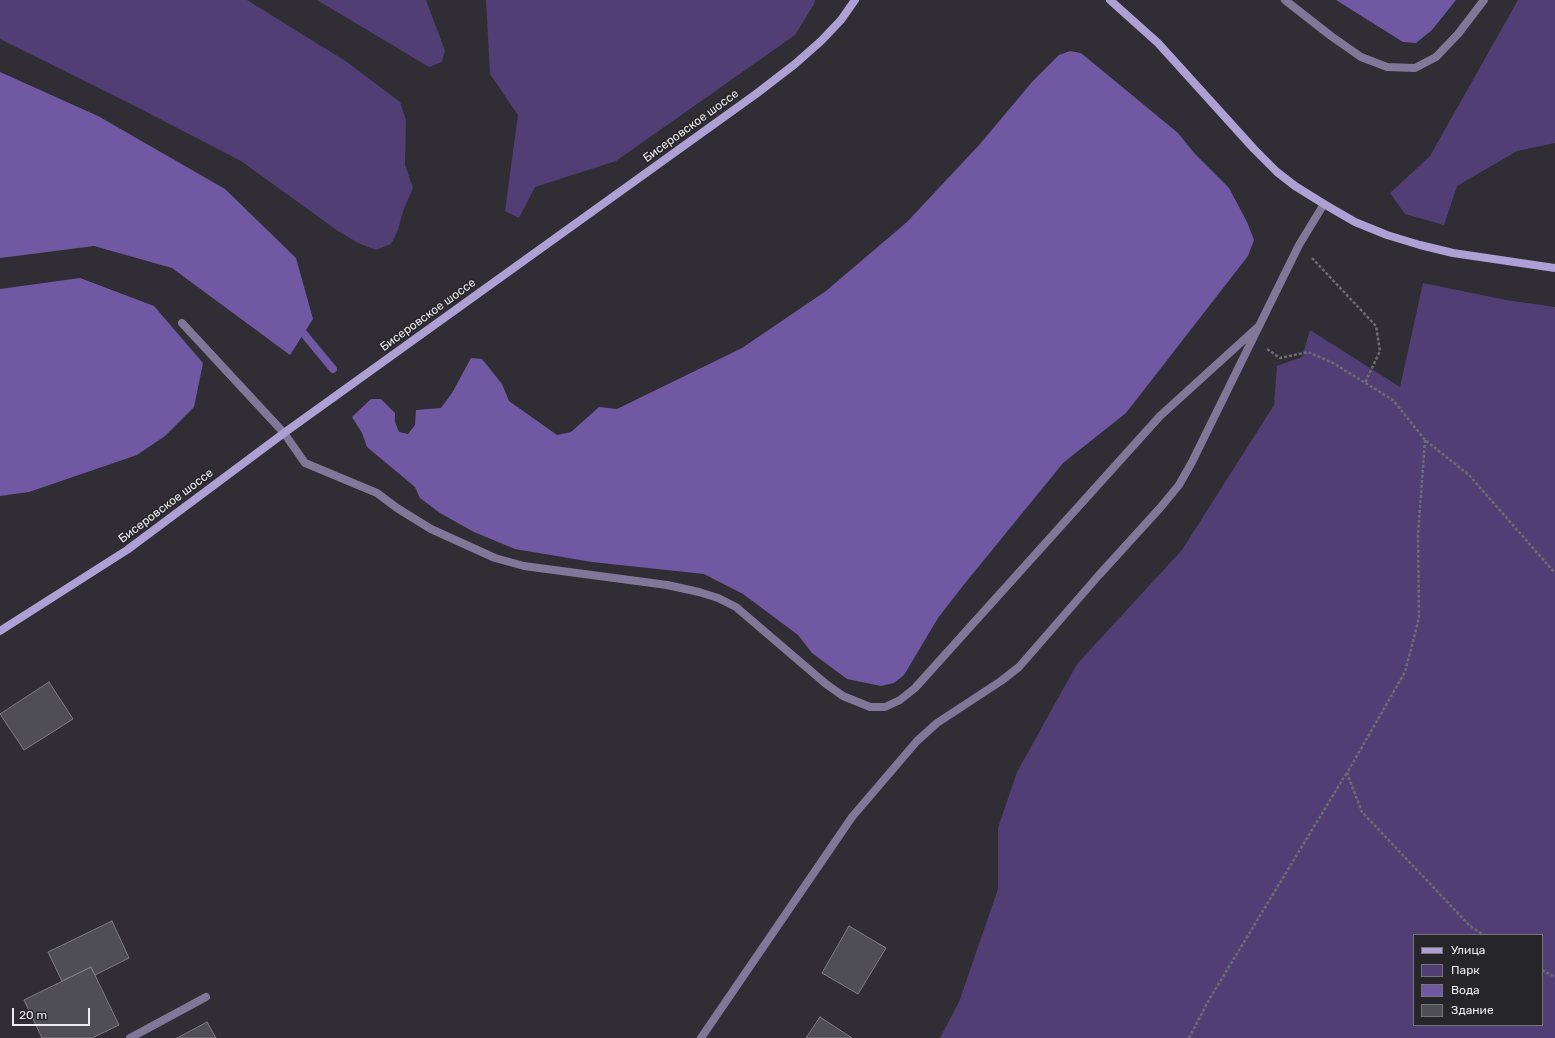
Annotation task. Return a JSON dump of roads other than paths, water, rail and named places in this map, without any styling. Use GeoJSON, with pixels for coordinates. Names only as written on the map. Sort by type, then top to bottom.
{"type":"FeatureCollection","features":[{"type":"Feature","properties":{"kind":"main road","name":"Бисеровское шоссе"},"geometry":{"type":"LineString","coordinates":[[0,631],[127,550],[284,433],[761,90],[821,41],[841,20],[855,0]]}},
{"type":"Feature","properties":{"kind":"main road"},"geometry":{"type":"LineString","coordinates":[[1110,0],[1158,44],[1277,172],[1295,186],[1324,204],[1355,222],[1387,235],[1420,245],[1453,253],[1555,268]]}},
{"type":"Feature","properties":{"kind":"lane"},"geometry":{"type":"LineString","coordinates":[[1285,0],[1361,58],[1387,67],[1415,68],[1436,57],[1458,34],[1484,0]]}},
{"type":"Feature","properties":{"kind":"lane"},"geometry":{"type":"LineString","coordinates":[[702,1038],[852,818],[917,741],[937,723],[1019,667],[1160,508],[1178,485],[1192,462],[1300,244],[1324,204]]}},
{"type":"Feature","properties":{"kind":"lane"},"geometry":{"type":"LineString","coordinates":[[182,323],[284,433],[305,463],[377,493],[396,508],[431,529],[495,558],[524,566],[667,585],[718,598],[736,607],[826,684],[843,696],[870,708],[885,707],[900,700],[915,688],[1160,416],[1258,327]]}},
{"type":"Feature","properties":{"kind":"lane"},"geometry":{"type":"LineString","coordinates":[[130,1038],[206,997]]}},
{"type":"Feature","properties":{"kind":"water"},"geometry":{"type":"Polygon","coordinates":[[[1336,0],[1456,0],[1432,30],[1416,43],[1403,42],[1336,0]]]}},
{"type":"Feature","properties":{"kind":"water"},"geometry":{"type":"Polygon","coordinates":[[[1070,51],[1081,53],[1178,133],[1195,154],[1229,188],[1247,222],[1254,240],[1248,256],[1126,413],[1063,463],[938,618],[904,675],[894,683],[881,686],[847,679],[812,653],[798,635],[743,594],[704,574],[592,562],[515,549],[474,532],[440,513],[420,498],[415,487],[367,447],[362,433],[352,417],[371,399],[381,399],[395,413],[395,422],[399,432],[408,434],[415,425],[416,410],[441,408],[452,393],[471,358],[482,359],[502,384],[509,401],[557,435],[571,432],[599,407],[617,409],[742,348],[826,291],[907,222],[980,144],[1032,82],[1059,55],[1070,51]]]}},
{"type":"Feature","properties":{"kind":"water"},"geometry":{"type":"Polygon","coordinates":[[[0,72],[98,116],[225,189],[296,258],[313,319],[290,355],[172,268],[94,246],[0,258],[0,72]]]}},
{"type":"Feature","properties":{"kind":"water"},"geometry":{"type":"Polygon","coordinates":[[[80,278],[154,306],[203,363],[194,407],[165,436],[137,455],[29,492],[0,496],[0,289],[80,278]]]}},
{"type":"Feature","properties":{"kind":"waterway"},"geometry":{"type":"LineString","coordinates":[[304,334],[333,369]]}}]}
